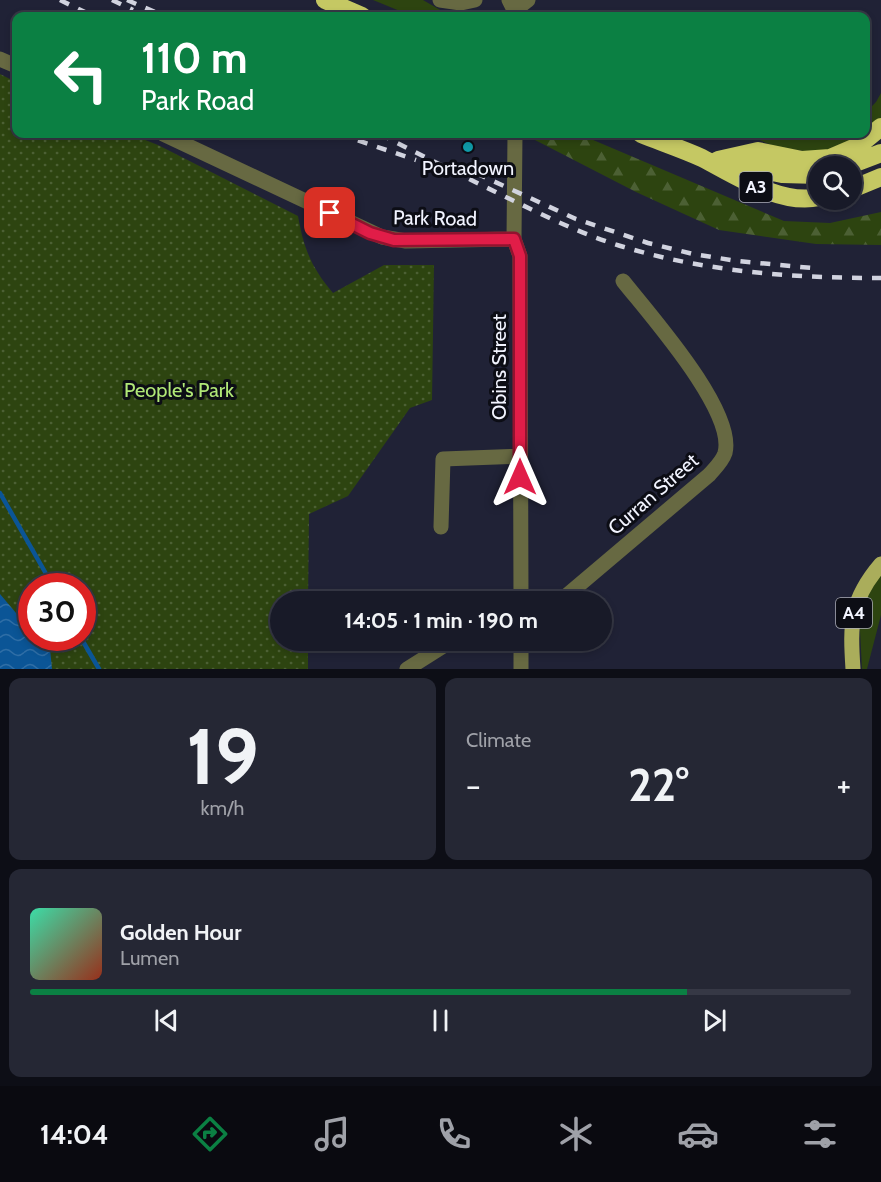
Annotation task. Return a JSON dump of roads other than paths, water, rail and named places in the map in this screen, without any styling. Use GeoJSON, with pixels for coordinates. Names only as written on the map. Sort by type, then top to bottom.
{"type":"FeatureCollection","features":[{"type":"Feature","properties":{"kind":"highway"},"geometry":{"type":"LineString","coordinates":[[325,0],[353,12]]}},
{"type":"Feature","properties":{"kind":"highway","name":"A3"},"geometry":{"type":"LineString","coordinates":[[651,138],[699,157],[758,187],[777,194],[808,198]]}},
{"type":"Feature","properties":{"kind":"highway"},"geometry":{"type":"LineString","coordinates":[[718,160],[758,151],[802,160],[830,158],[858,146],[868,138]]}},
{"type":"Feature","properties":{"kind":"highway"},"geometry":{"type":"LineString","coordinates":[[862,160],[881,153]]}},
{"type":"Feature","properties":{"kind":"highway","name":"A3"},"geometry":{"type":"LineString","coordinates":[[699,157],[782,174],[808,175]]}},
{"type":"Feature","properties":{"kind":"highway"},"geometry":{"type":"LineString","coordinates":[[862,185],[881,177]]}},
{"type":"Feature","properties":{"kind":"main road","name":"A4"},"geometry":{"type":"LineString","coordinates":[[853,669],[851,637],[855,607],[866,582],[881,564]]}},
{"type":"Feature","properties":{"kind":"street"},"geometry":{"type":"LineString","coordinates":[[440,0],[461,3],[475,0]]}},
{"type":"Feature","properties":{"kind":"street","name":"Park Road"},"geometry":{"type":"LineString","coordinates":[[172,138],[382,237],[406,241],[514,239]]}},
{"type":"Feature","properties":{"kind":"street","name":"Obins Street"},"geometry":{"type":"LineString","coordinates":[[515,138],[514,239],[520,256],[521,591]]}},
{"type":"Feature","properties":{"kind":"street","name":"Curran Street"},"geometry":{"type":"LineString","coordinates":[[572,591],[709,475],[720,463],[725,452],[722,426],[708,395],[691,368],[624,281]]}},
{"type":"Feature","properties":{"kind":"street"},"geometry":{"type":"LineString","coordinates":[[441,527],[443,459],[520,456]]}},
{"type":"Feature","properties":{"kind":"street"},"geometry":{"type":"LineString","coordinates":[[407,669],[436,651]]}},
{"type":"Feature","properties":{"kind":"street"},"geometry":{"type":"LineString","coordinates":[[520,669],[521,651]]}},
{"type":"Feature","properties":{"kind":"water"},"geometry":{"type":"Polygon","coordinates":[[[0,594],[18,615],[18,651],[50,651],[52,669],[0,669],[0,594]]]}},
{"type":"Feature","properties":{"kind":"waterway"},"geometry":{"type":"LineString","coordinates":[[0,493],[46,573]]}},
{"type":"Feature","properties":{"kind":"waterway"},"geometry":{"type":"LineString","coordinates":[[89,651],[99,669]]}},
{"type":"Feature","properties":{"kind":"railway"},"geometry":{"type":"LineString","coordinates":[[60,0],[85,12]]}},
{"type":"Feature","properties":{"kind":"railway"},"geometry":{"type":"LineString","coordinates":[[112,0],[133,10]]}},
{"type":"Feature","properties":{"kind":"railway"},"geometry":{"type":"LineString","coordinates":[[127,0],[155,12]]}},
{"type":"Feature","properties":{"kind":"railway"},"geometry":{"type":"LineString","coordinates":[[351,138],[416,160]]}},
{"type":"Feature","properties":{"kind":"railway"},"geometry":{"type":"LineString","coordinates":[[388,138],[554,220],[596,238],[655,256],[751,272],[816,277],[881,278]]}},
{"type":"Feature","properties":{"kind":"railway"},"geometry":{"type":"LineString","coordinates":[[458,165],[576,219],[648,243],[693,254],[737,261],[812,268]]}},
{"type":"Feature","properties":{"kind":"place","name":"Portadown"},"geometry":{"type":"Point","coordinates":[468,147]}},
{"type":"Feature","properties":{"kind":"park label","name":"People's Park"},"geometry":{"type":"Point","coordinates":[179,390]}}]}
